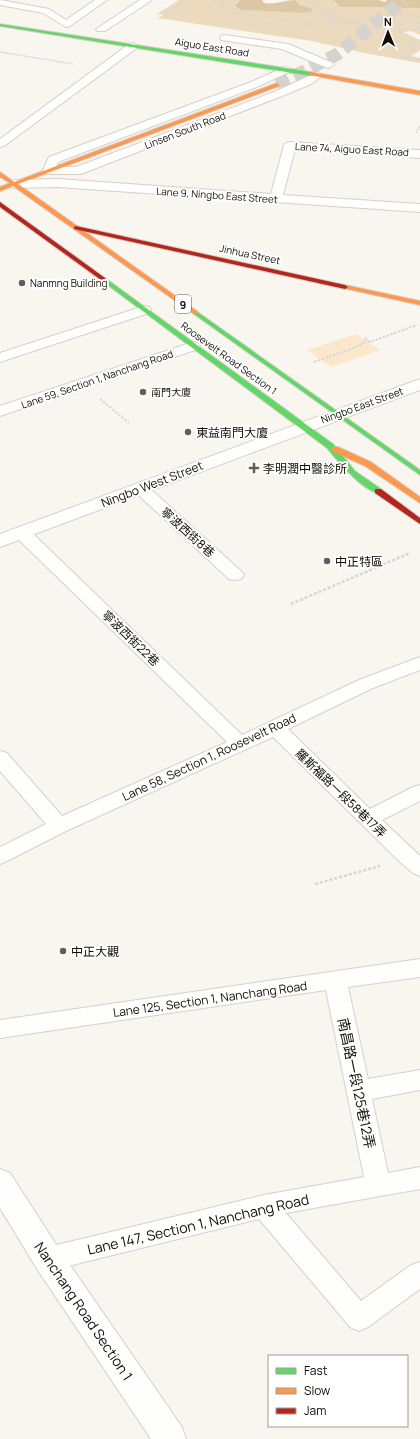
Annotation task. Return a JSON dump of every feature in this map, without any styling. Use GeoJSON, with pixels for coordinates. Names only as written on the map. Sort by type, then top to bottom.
{"type":"FeatureCollection","features":[{"type":"Feature","properties":{"kind":"street"},"geometry":{"type":"LineString","coordinates":[[42,20],[78,25]]}},
{"type":"Feature","properties":{"kind":"street","name":"Aiguo East Road"},"geometry":{"type":"LineString","coordinates":[[0,25],[318,75],[420,93]]}},
{"type":"Feature","properties":{"kind":"street"},"geometry":{"type":"LineString","coordinates":[[90,27],[116,31]]}},
{"type":"Feature","properties":{"kind":"street"},"geometry":{"type":"LineString","coordinates":[[291,59],[341,67]]}},
{"type":"Feature","properties":{"kind":"street","name":"Linsen South Road"},"geometry":{"type":"LineString","coordinates":[[0,188],[15,184],[277,85]]}},
{"type":"Feature","properties":{"kind":"street","name":"Roosevelt Road Section 1"},"geometry":{"type":"LineString","coordinates":[[0,174],[420,473]]}},
{"type":"Feature","properties":{"kind":"street","name":"Roosevelt Road Section 1"},"geometry":{"type":"LineString","coordinates":[[0,204],[193,346],[305,426],[330,446],[352,473],[420,522]]}},
{"type":"Feature","properties":{"kind":"street","name":"Jinhua Street"},"geometry":{"type":"LineString","coordinates":[[76,228],[420,303]]}},
{"type":"Feature","properties":{"kind":"street","name":"Ningbo East Street"},"geometry":{"type":"LineString","coordinates":[[305,426],[420,384]]}},
{"type":"Feature","properties":{"kind":"street","name":"Ningbo West Street"},"geometry":{"type":"LineString","coordinates":[[0,541],[305,426]]}},
{"type":"Feature","properties":{"kind":"street","name":"9"},"geometry":{"type":"LineString","coordinates":[[330,446],[368,464],[420,501]]}},
{"type":"Feature","properties":{"kind":"street","name":"Nanchang Road Section 1"},"geometry":{"type":"LineString","coordinates":[[0,1182],[48,1259],[170,1439]]}},
{"type":"Feature","properties":{"kind":"lane"},"geometry":{"type":"LineString","coordinates":[[0,2],[46,11],[66,24],[102,0]]}},
{"type":"Feature","properties":{"kind":"lane"},"geometry":{"type":"LineString","coordinates":[[101,29],[147,0]]}},
{"type":"Feature","properties":{"kind":"lane"},"geometry":{"type":"LineString","coordinates":[[224,38],[284,46],[328,65]]}},
{"type":"Feature","properties":{"kind":"lane"},"geometry":{"type":"LineString","coordinates":[[0,144],[133,46]]}},
{"type":"Feature","properties":{"kind":"lane","name":"Linsen South Road"},"geometry":{"type":"LineString","coordinates":[[285,70],[255,84],[53,160],[49,170],[77,171],[278,94],[307,82],[318,75]]}},
{"type":"Feature","properties":{"kind":"lane","name":"Lane 74, Aiguo East Road"},"geometry":{"type":"LineString","coordinates":[[276,199],[290,145],[420,154]]}},
{"type":"Feature","properties":{"kind":"lane","name":"Lane 9, Ningbo East Street"},"geometry":{"type":"LineString","coordinates":[[15,184],[58,183],[420,208]]}},
{"type":"Feature","properties":{"kind":"lane"},"geometry":{"type":"LineString","coordinates":[[0,358],[144,310]]}},
{"type":"Feature","properties":{"kind":"lane","name":"Lane 59, Section 1, Nanchang Road"},"geometry":{"type":"LineString","coordinates":[[0,411],[193,346]]}},
{"type":"Feature","properties":{"kind":"lane","name":"寧波西街8巷"},"geometry":{"type":"LineString","coordinates":[[140,488],[235,575]]}},
{"type":"Feature","properties":{"kind":"lane","name":"寧波西街22巷"},"geometry":{"type":"LineString","coordinates":[[22,533],[239,744]]}},
{"type":"Feature","properties":{"kind":"lane","name":"Lane 58, Section 1, Roosevelt Road"},"geometry":{"type":"LineString","coordinates":[[0,856],[59,826],[275,728],[366,684],[420,663]]}},
{"type":"Feature","properties":{"kind":"lane","name":"羅斯福路一段58巷17弄"},"geometry":{"type":"LineString","coordinates":[[275,728],[414,863]]}},
{"type":"Feature","properties":{"kind":"lane"},"geometry":{"type":"LineString","coordinates":[[0,758],[59,826]]}},
{"type":"Feature","properties":{"kind":"lane"},"geometry":{"type":"LineString","coordinates":[[368,819],[420,792]]}},
{"type":"Feature","properties":{"kind":"lane","name":"Lane 125, Section 1, Nanchang Road"},"geometry":{"type":"LineString","coordinates":[[0,1029],[420,968]]}},
{"type":"Feature","properties":{"kind":"lane","name":"南昌路一段125巷12弄"},"geometry":{"type":"LineString","coordinates":[[335,980],[378,1186]]}},
{"type":"Feature","properties":{"kind":"lane"},"geometry":{"type":"LineString","coordinates":[[359,1091],[420,1080]]}},
{"type":"Feature","properties":{"kind":"lane","name":"Lane 147, Section 1, Nanchang Road"},"geometry":{"type":"LineString","coordinates":[[48,1259],[264,1206],[420,1178]]}},
{"type":"Feature","properties":{"kind":"lane"},"geometry":{"type":"LineString","coordinates":[[264,1206],[359,1318],[420,1274]]}},
{"type":"Feature","properties":{"kind":"path"},"geometry":{"type":"LineString","coordinates":[[162,14],[186,0]]}},
{"type":"Feature","properties":{"kind":"path"},"geometry":{"type":"LineString","coordinates":[[214,0],[225,1],[223,9],[227,12],[307,23],[335,23],[388,15],[420,15]]}},
{"type":"Feature","properties":{"kind":"path"},"geometry":{"type":"LineString","coordinates":[[313,0],[335,23]]}},
{"type":"Feature","properties":{"kind":"path"},"geometry":{"type":"LineString","coordinates":[[325,12],[338,12]]}},
{"type":"Feature","properties":{"kind":"path"},"geometry":{"type":"LineString","coordinates":[[340,18],[343,15]]}},
{"type":"Feature","properties":{"kind":"path"},"geometry":{"type":"LineString","coordinates":[[328,16],[354,21],[373,29],[382,39],[420,46]]}},
{"type":"Feature","properties":{"kind":"path"},"geometry":{"type":"LineString","coordinates":[[420,23],[409,23],[396,27],[402,31],[420,28]]}},
{"type":"Feature","properties":{"kind":"path"},"geometry":{"type":"LineString","coordinates":[[416,45],[404,57],[420,60]]}},
{"type":"Feature","properties":{"kind":"path"},"geometry":{"type":"LineString","coordinates":[[0,52],[101,70]]}},
{"type":"Feature","properties":{"kind":"path"},"geometry":{"type":"LineString","coordinates":[[314,362],[359,346],[366,339],[370,342],[420,324]]}},
{"type":"Feature","properties":{"kind":"path"},"geometry":{"type":"LineString","coordinates":[[80,384],[129,423]]}},
{"type":"Feature","properties":{"kind":"path"},"geometry":{"type":"LineString","coordinates":[[291,604],[410,553]]}},
{"type":"Feature","properties":{"kind":"path"},"geometry":{"type":"LineString","coordinates":[[315,884],[414,863]]}},
{"type":"Feature","properties":{"kind":"shaded area"},"geometry":{"type":"Polygon","coordinates":[[[179,0],[240,0],[234,5],[234,7],[248,10],[303,13],[311,12],[311,8],[299,5],[296,0],[333,0],[336,4],[344,7],[420,8],[420,35],[411,31],[403,32],[420,40],[420,50],[412,56],[420,58],[420,63],[369,54],[312,41],[157,18],[164,15],[157,14],[179,0]]]}},
{"type":"Feature","properties":{"kind":"shaded area"},"geometry":{"type":"Polygon","coordinates":[[[240,0],[262,0],[264,3],[276,3],[296,0],[299,5],[311,8],[312,10],[311,12],[303,13],[242,10],[234,6],[240,0]]]}},
{"type":"Feature","properties":{"kind":"shaded area"},"geometry":{"type":"Polygon","coordinates":[[[333,0],[379,0],[385,2],[387,0],[420,0],[420,8],[340,7],[333,0]]]}},
{"type":"Feature","properties":{"kind":"shaded area"},"geometry":{"type":"Polygon","coordinates":[[[356,334],[380,350],[331,367],[307,350],[356,334]]]}},
{"type":"Feature","properties":{"kind":"tunnel"},"geometry":{"type":"LineString","coordinates":[[277,85],[336,55],[404,0]]}},
{"type":"Feature","properties":{"kind":"traffic: fast"},"geometry":{"type":"LineString","coordinates":[[0,25],[311,74]]}},
{"type":"Feature","properties":{"kind":"traffic: fast"},"geometry":{"type":"LineString","coordinates":[[103,279],[330,446],[352,473],[378,491]]}},
{"type":"Feature","properties":{"kind":"traffic: fast"},"geometry":{"type":"LineString","coordinates":[[196,313],[420,473]]}},
{"type":"Feature","properties":{"kind":"traffic: slow"},"geometry":{"type":"LineString","coordinates":[[311,74],[420,93]]}},
{"type":"Feature","properties":{"kind":"traffic: slow"},"geometry":{"type":"LineString","coordinates":[[0,189],[277,85]]}},
{"type":"Feature","properties":{"kind":"traffic: slow"},"geometry":{"type":"LineString","coordinates":[[0,174],[196,313]]}},
{"type":"Feature","properties":{"kind":"traffic: slow"},"geometry":{"type":"LineString","coordinates":[[345,287],[420,303]]}},
{"type":"Feature","properties":{"kind":"traffic: slow"},"geometry":{"type":"LineString","coordinates":[[335,449],[368,464],[420,501]]}},
{"type":"Feature","properties":{"kind":"traffic: jam"},"geometry":{"type":"LineString","coordinates":[[0,204],[103,279]]}},
{"type":"Feature","properties":{"kind":"traffic: jam"},"geometry":{"type":"LineString","coordinates":[[76,228],[345,287]]}},
{"type":"Feature","properties":{"kind":"traffic: jam"},"geometry":{"type":"LineString","coordinates":[[378,491],[420,522]]}},
{"type":"Feature","properties":{"kind":"place","name":"Nanmng Building"},"geometry":{"type":"Point","coordinates":[22,283]}},
{"type":"Feature","properties":{"kind":"place","name":"南門大廈"},"geometry":{"type":"Point","coordinates":[143,392]}},
{"type":"Feature","properties":{"kind":"place","name":"東益南門大廈"},"geometry":{"type":"Point","coordinates":[188,432]}},
{"type":"Feature","properties":{"kind":"place","name":"李明潤中醫診所"},"geometry":{"type":"Point","coordinates":[254,468]}},
{"type":"Feature","properties":{"kind":"place","name":"中正特區"},"geometry":{"type":"Point","coordinates":[327,561]}},
{"type":"Feature","properties":{"kind":"place","name":"中正大觀"},"geometry":{"type":"Point","coordinates":[63,951]}}]}
